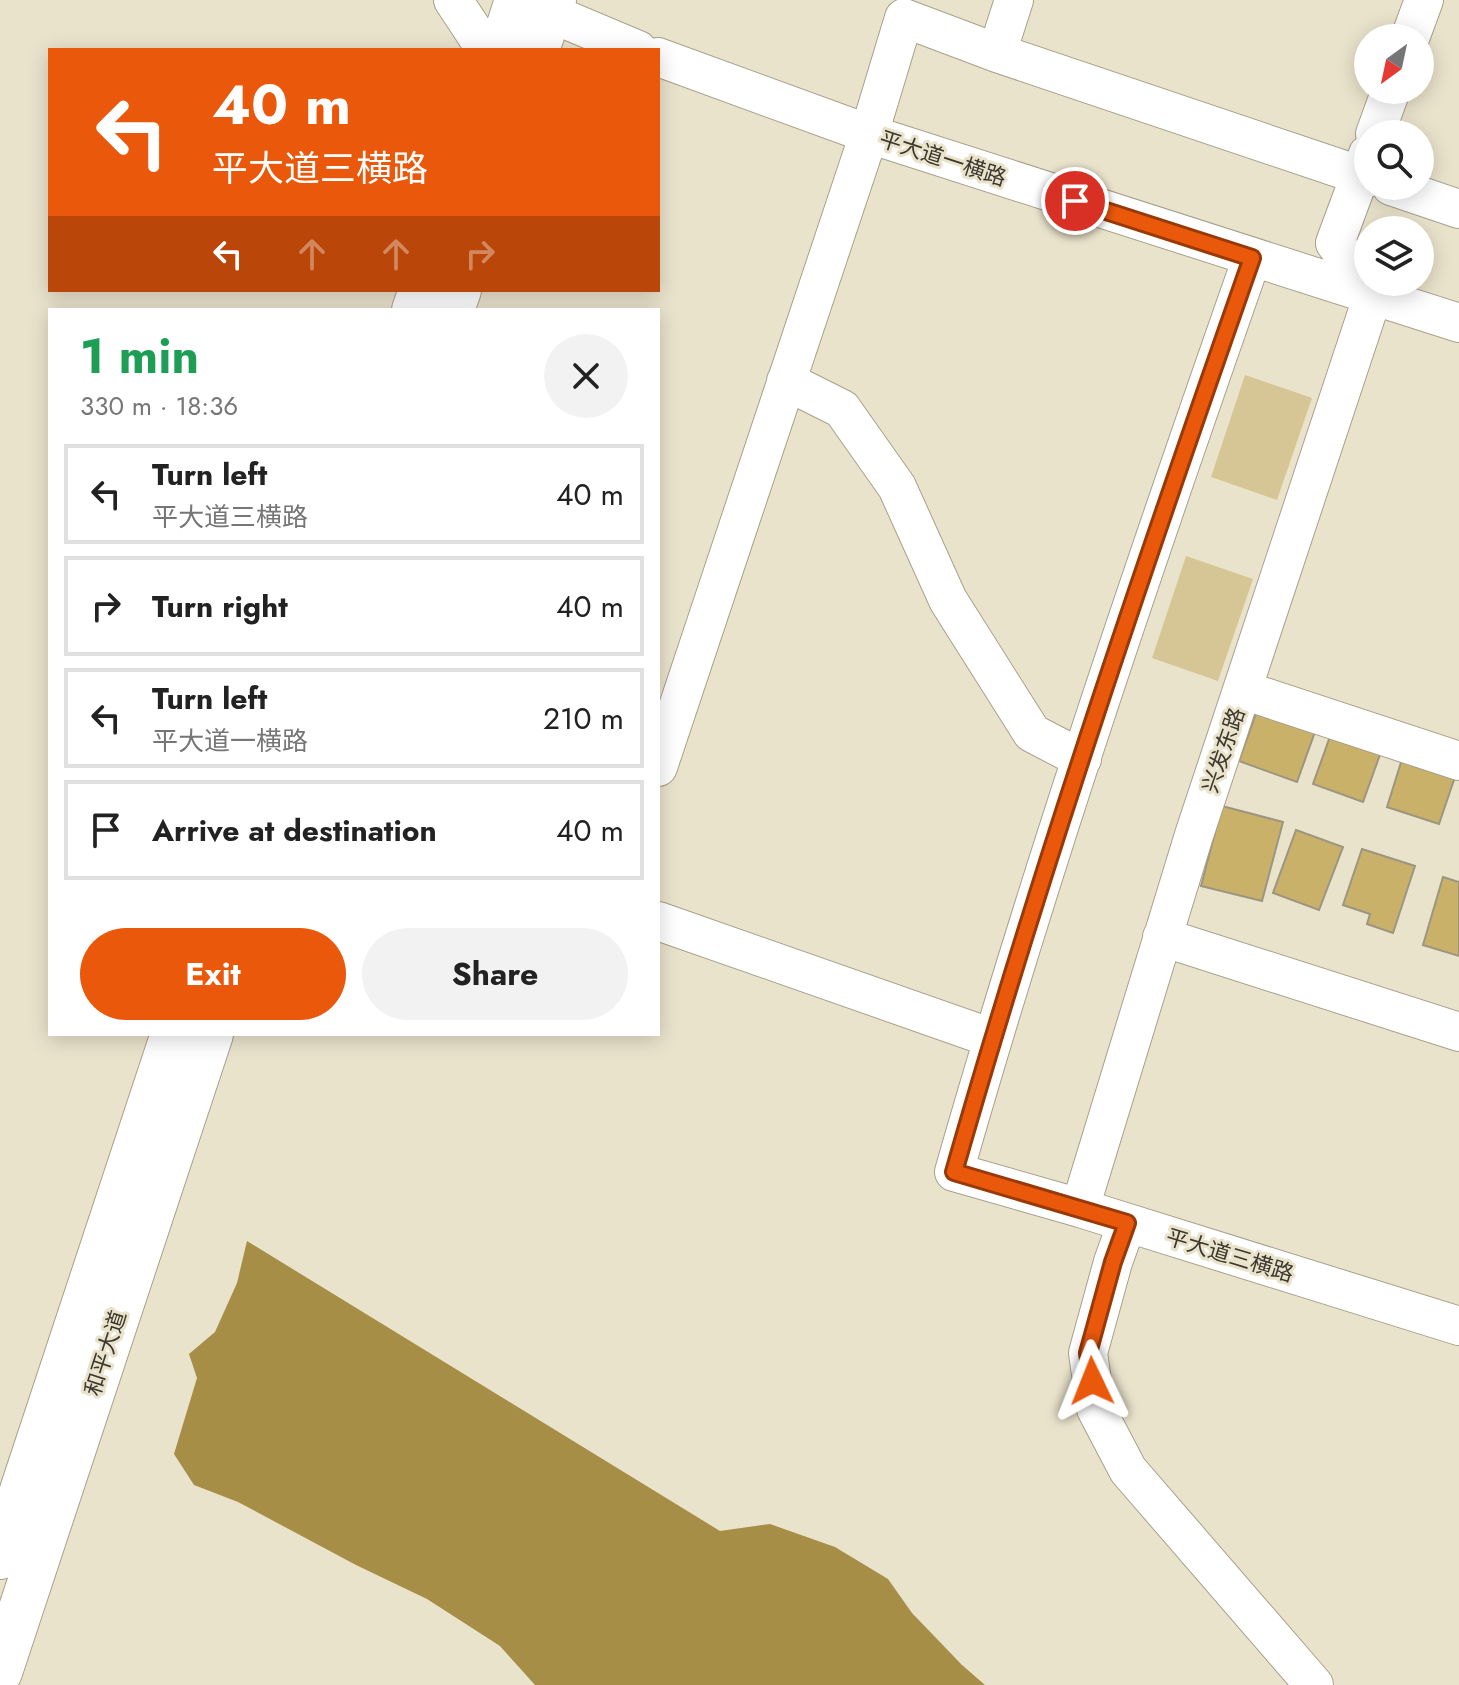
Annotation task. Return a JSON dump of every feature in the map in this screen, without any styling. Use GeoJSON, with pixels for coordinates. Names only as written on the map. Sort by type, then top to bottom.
{"type":"FeatureCollection","features":[{"type":"Feature","properties":{"kind":"main road"},"geometry":{"type":"LineString","coordinates":[[503,48],[540,16]]}},
{"type":"Feature","properties":{"kind":"main road","name":"和平大道"},"geometry":{"type":"LineString","coordinates":[[0,1557],[172,1036]]}},
{"type":"Feature","properties":{"kind":"main road","name":"和平大道"},"geometry":{"type":"LineString","coordinates":[[0,1672],[210,1036]]}},
{"type":"Feature","properties":{"kind":"street"},"geometry":{"type":"LineString","coordinates":[[453,0],[485,48]]}},
{"type":"Feature","properties":{"kind":"street"},"geometry":{"type":"LineString","coordinates":[[997,53],[1014,0]]}},
{"type":"Feature","properties":{"kind":"street"},"geometry":{"type":"LineString","coordinates":[[1415,24],[1424,0]]}},
{"type":"Feature","properties":{"kind":"street","name":"平大道一横路"},"geometry":{"type":"LineString","coordinates":[[540,16],[624,48]]}},
{"type":"Feature","properties":{"kind":"street"},"geometry":{"type":"LineString","coordinates":[[660,761],[869,134],[904,18],[997,53],[1354,167]]}},
{"type":"Feature","properties":{"kind":"street","name":"平大道一横路"},"geometry":{"type":"LineString","coordinates":[[660,61],[869,134],[1354,289]]}},
{"type":"Feature","properties":{"kind":"street"},"geometry":{"type":"LineString","coordinates":[[1434,199],[1459,209]]}},
{"type":"Feature","properties":{"kind":"street"},"geometry":{"type":"LineString","coordinates":[[1354,269],[1335,243],[1358,200]]}},
{"type":"Feature","properties":{"kind":"street"},"geometry":{"type":"LineString","coordinates":[[660,922],[992,1038],[1141,574],[1252,258]]}},
{"type":"Feature","properties":{"kind":"street","name":"兴发东路"},"geometry":{"type":"LineString","coordinates":[[1080,1208],[1162,937],[1373,296]]}},
{"type":"Feature","properties":{"kind":"street","name":"平大道一横路"},"geometry":{"type":"LineString","coordinates":[[1376,296],[1459,323]]}},
{"type":"Feature","properties":{"kind":"street"},"geometry":{"type":"LineString","coordinates":[[786,381],[842,409],[897,487],[948,600],[1032,733],[1082,759]]}},
{"type":"Feature","properties":{"kind":"street"},"geometry":{"type":"LineString","coordinates":[[1243,690],[1459,761]]}},
{"type":"Feature","properties":{"kind":"street"},"geometry":{"type":"LineString","coordinates":[[1162,937],[1459,1032]]}},
{"type":"Feature","properties":{"kind":"street","name":"平大道三横路"},"geometry":{"type":"LineString","coordinates":[[992,1038],[954,1172],[1459,1326]]}},
{"type":"Feature","properties":{"kind":"street"},"geometry":{"type":"LineString","coordinates":[[1127,1223],[1088,1353],[1096,1409],[1128,1470],[1314,1685]]}},
{"type":"Feature","properties":{"kind":"shaded area"},"geometry":{"type":"Polygon","coordinates":[[[1245,375],[1312,398],[1277,500],[1211,477],[1245,375]]]}},
{"type":"Feature","properties":{"kind":"shaded area"},"geometry":{"type":"Polygon","coordinates":[[[1186,556],[1253,579],[1218,681],[1152,658],[1186,556]]]}},
{"type":"Feature","properties":{"kind":"shaded area"},"geometry":{"type":"Polygon","coordinates":[[[247,1241],[720,1531],[770,1524],[835,1547],[888,1579],[912,1613],[985,1685],[535,1685],[500,1646],[427,1599],[238,1502],[194,1485],[174,1454],[197,1378],[189,1354],[215,1332],[237,1283],[247,1241]]]}},
{"type":"Feature","properties":{"kind":"building"},"geometry":{"type":"Polygon","coordinates":[[[1258,708],[1316,729],[1297,782],[1239,761],[1258,708]]]}},
{"type":"Feature","properties":{"kind":"building"},"geometry":{"type":"Polygon","coordinates":[[[1332,731],[1382,749],[1363,802],[1313,784],[1332,731]]]}},
{"type":"Feature","properties":{"kind":"building"},"geometry":{"type":"Polygon","coordinates":[[[1403,756],[1456,774],[1439,824],[1387,807],[1403,756]]]}},
{"type":"Feature","properties":{"kind":"building"},"geometry":{"type":"Polygon","coordinates":[[[1222,806],[1283,822],[1262,901],[1201,886],[1222,806]]]}},
{"type":"Feature","properties":{"kind":"building"},"geometry":{"type":"Polygon","coordinates":[[[1296,830],[1343,847],[1319,910],[1273,893],[1296,830]]]}},
{"type":"Feature","properties":{"kind":"building"},"geometry":{"type":"Polygon","coordinates":[[[1362,849],[1415,866],[1393,933],[1367,924],[1370,914],[1343,905],[1362,849]]]}},
{"type":"Feature","properties":{"kind":"building"},"geometry":{"type":"Polygon","coordinates":[[[1443,877],[1459,882],[1459,956],[1423,945],[1443,877]]]}},
{"type":"Feature","properties":{"kind":"route"},"geometry":{"type":"LineString","coordinates":[[1075,201],[1252,258],[1133,600],[992,1038],[954,1172],[1127,1223],[1088,1353],[1092,1381]]}}]}
